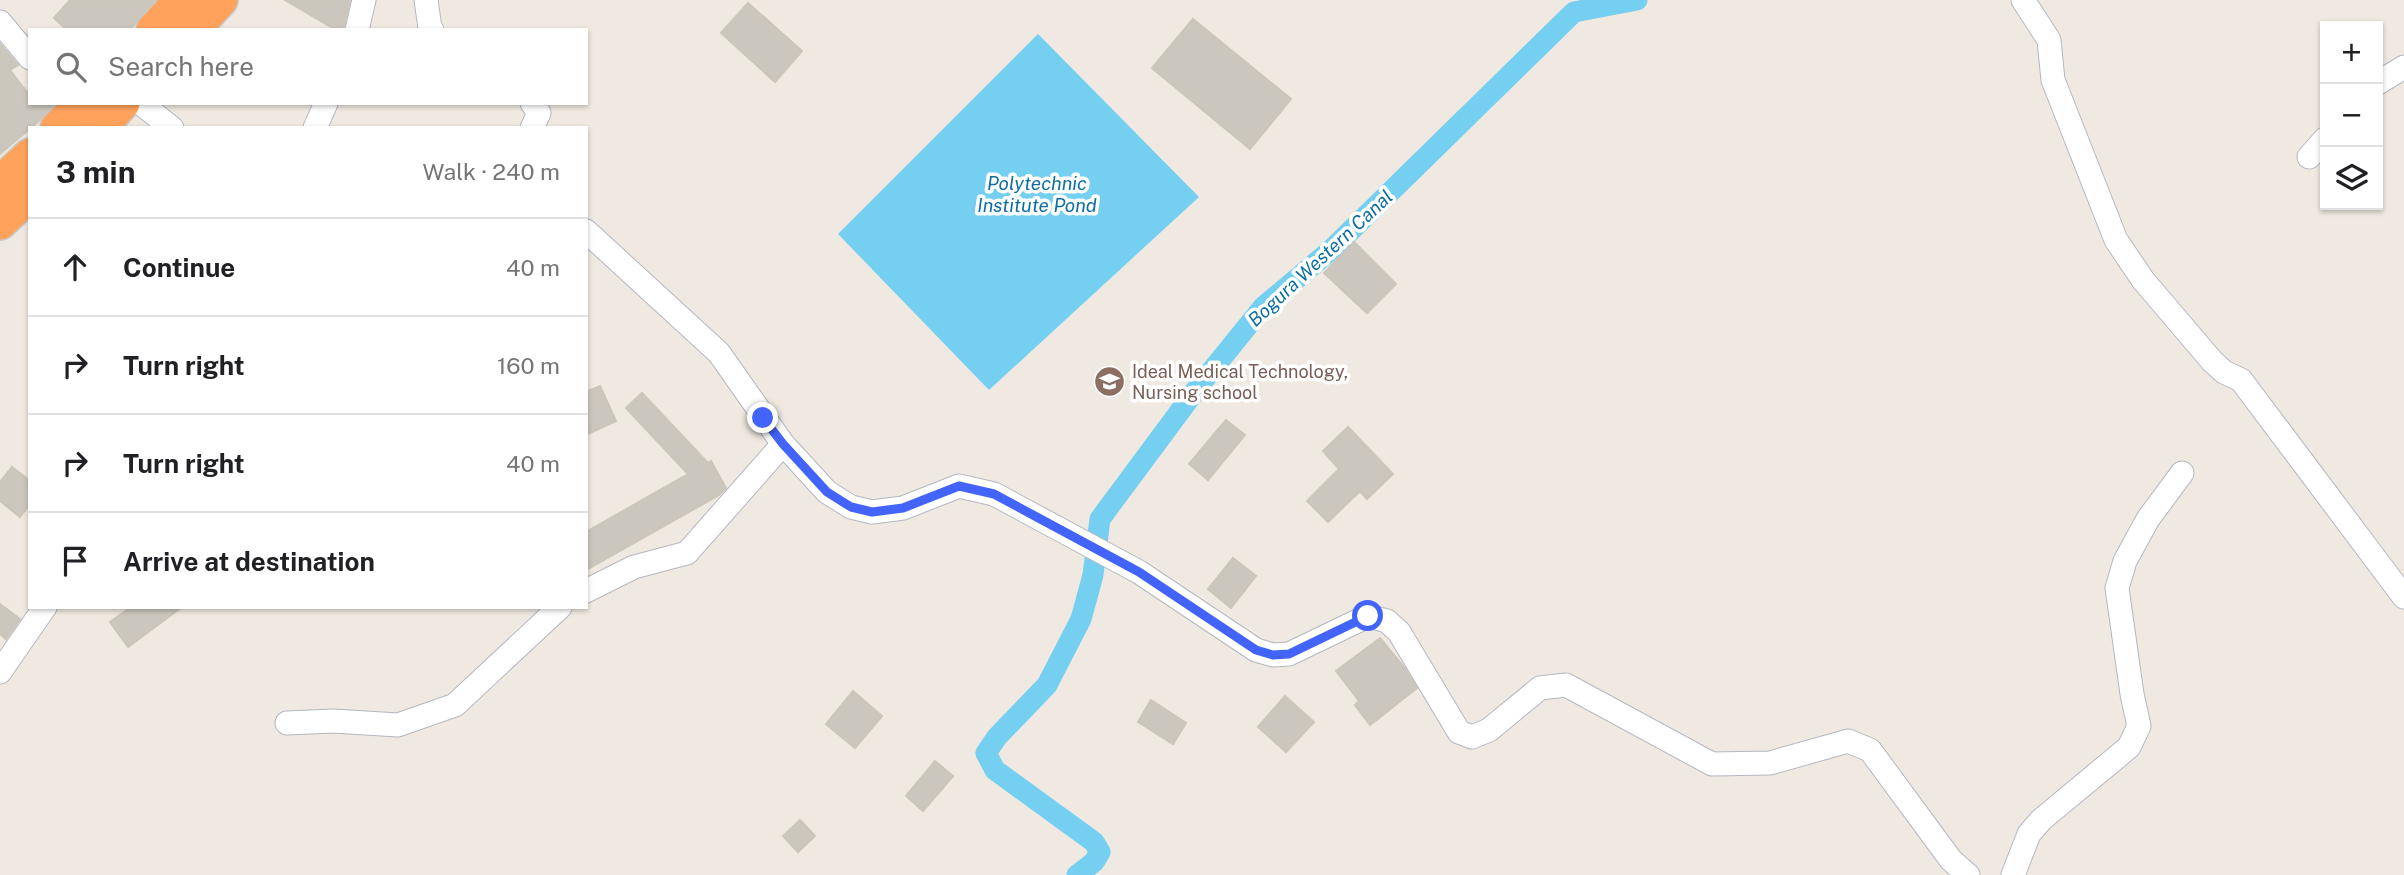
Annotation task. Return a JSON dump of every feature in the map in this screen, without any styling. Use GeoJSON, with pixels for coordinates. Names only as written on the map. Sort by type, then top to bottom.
{"type":"FeatureCollection","features":[{"type":"Feature","properties":{"kind":"highway"},"geometry":{"type":"LineString","coordinates":[[155,28],[181,0]]}},
{"type":"Feature","properties":{"kind":"highway"},"geometry":{"type":"LineString","coordinates":[[195,28],[221,0]]}},
{"type":"Feature","properties":{"kind":"highway"},"geometry":{"type":"LineString","coordinates":[[76,115],[115,105]]}},
{"type":"Feature","properties":{"kind":"highway"},"geometry":{"type":"LineString","coordinates":[[0,183],[28,157]]}},
{"type":"Feature","properties":{"kind":"highway"},"geometry":{"type":"LineString","coordinates":[[0,223],[28,197]]}},
{"type":"Feature","properties":{"kind":"street"},"geometry":{"type":"LineString","coordinates":[[358,28],[365,0]]}},
{"type":"Feature","properties":{"kind":"street"},"geometry":{"type":"LineString","coordinates":[[426,0],[430,28]]}},
{"type":"Feature","properties":{"kind":"street"},"geometry":{"type":"LineString","coordinates":[[2023,0],[2049,40],[2053,80],[2116,240],[2143,280],[2212,361],[2224,372],[2241,380],[2404,597]]}},
{"type":"Feature","properties":{"kind":"street"},"geometry":{"type":"LineString","coordinates":[[0,22],[28,56]]}},
{"type":"Feature","properties":{"kind":"street"},"geometry":{"type":"LineString","coordinates":[[2383,80],[2404,67]]}},
{"type":"Feature","properties":{"kind":"street"},"geometry":{"type":"LineString","coordinates":[[143,105],[169,126]]}},
{"type":"Feature","properties":{"kind":"street"},"geometry":{"type":"LineString","coordinates":[[316,126],[325,105]]}},
{"type":"Feature","properties":{"kind":"street"},"geometry":{"type":"LineString","coordinates":[[533,105],[539,113],[533,126]]}},
{"type":"Feature","properties":{"kind":"street"},"geometry":{"type":"LineString","coordinates":[[2309,157],[2320,145]]}},
{"type":"Feature","properties":{"kind":"street"},"geometry":{"type":"LineString","coordinates":[[588,233],[719,353],[783,444],[827,492],[851,507],[872,512],[903,508],[959,486],[994,494],[1139,572],[1256,650],[1273,655],[1289,654],[1368,616],[1387,621],[1399,632],[1459,732],[1472,737],[1489,730],[1540,688],[1566,685],[1712,764],[1770,762],[1848,741],[1870,750],[1951,860],[1968,875]]}},
{"type":"Feature","properties":{"kind":"street"},"geometry":{"type":"LineString","coordinates":[[588,590],[634,567],[687,553],[783,444]]}},
{"type":"Feature","properties":{"kind":"street"},"geometry":{"type":"LineString","coordinates":[[2013,875],[2029,834],[2041,820],[2129,747],[2139,726],[2117,588],[2125,561],[2148,519],[2182,473]]}},
{"type":"Feature","properties":{"kind":"street"},"geometry":{"type":"LineString","coordinates":[[0,672],[44,609]]}},
{"type":"Feature","properties":{"kind":"street"},"geometry":{"type":"LineString","coordinates":[[287,723],[333,721],[398,725],[455,705],[558,609]]}},
{"type":"Feature","properties":{"kind":"water","name":"Polytechnic Institute Pond"},"geometry":{"type":"Polygon","coordinates":[[[1038,34],[1199,197],[989,390],[838,234],[1038,34]]]}},
{"type":"Feature","properties":{"kind":"building"},"geometry":{"type":"Polygon","coordinates":[[[70,0],[155,0],[132,28],[65,28],[54,18],[70,0]]]}},
{"type":"Feature","properties":{"kind":"building"},"geometry":{"type":"Polygon","coordinates":[[[285,0],[350,0],[343,28],[333,28],[285,0]]]}},
{"type":"Feature","properties":{"kind":"building"},"geometry":{"type":"Polygon","coordinates":[[[748,3],[802,51],[775,82],[721,33],[748,3]]]}},
{"type":"Feature","properties":{"kind":"building"},"geometry":{"type":"Polygon","coordinates":[[[1193,19],[1291,99],[1250,149],[1152,68],[1193,19]]]}},
{"type":"Feature","properties":{"kind":"building"},"geometry":{"type":"Polygon","coordinates":[[[0,44],[18,65],[10,70],[28,93],[28,105],[53,105],[0,154],[0,44]]]}},
{"type":"Feature","properties":{"kind":"building"},"geometry":{"type":"Polygon","coordinates":[[[1354,242],[1396,284],[1367,313],[1324,273],[1354,242]]]}},
{"type":"Feature","properties":{"kind":"building"},"geometry":{"type":"Polygon","coordinates":[[[600,386],[616,421],[588,434],[588,391],[600,386]]]}},
{"type":"Feature","properties":{"kind":"building"},"geometry":{"type":"Polygon","coordinates":[[[642,393],[708,463],[711,461],[726,488],[719,495],[588,569],[588,531],[688,474],[626,408],[642,393]]]}},
{"type":"Feature","properties":{"kind":"building"},"geometry":{"type":"Polygon","coordinates":[[[1226,420],[1245,435],[1208,480],[1189,464],[1226,420]]]}},
{"type":"Feature","properties":{"kind":"building"},"geometry":{"type":"Polygon","coordinates":[[[1348,427],[1393,474],[1367,499],[1360,491],[1328,522],[1307,501],[1339,469],[1323,451],[1348,427]]]}},
{"type":"Feature","properties":{"kind":"building"},"geometry":{"type":"Polygon","coordinates":[[[12,467],[28,479],[28,507],[20,517],[0,501],[0,482],[12,467]]]}},
{"type":"Feature","properties":{"kind":"building"},"geometry":{"type":"Polygon","coordinates":[[[1233,558],[1256,576],[1231,608],[1208,589],[1233,558]]]}},
{"type":"Feature","properties":{"kind":"building"},"geometry":{"type":"Polygon","coordinates":[[[0,604],[20,619],[6,639],[0,634],[0,604]]]}},
{"type":"Feature","properties":{"kind":"building"},"geometry":{"type":"Polygon","coordinates":[[[128,609],[179,609],[128,647],[110,622],[128,609]]]}},
{"type":"Feature","properties":{"kind":"building"},"geometry":{"type":"Polygon","coordinates":[[[1380,638],[1417,688],[1370,725],[1355,705],[1359,701],[1336,671],[1380,638]]]}},
{"type":"Feature","properties":{"kind":"building"},"geometry":{"type":"Polygon","coordinates":[[[853,691],[882,716],[855,748],[826,724],[853,691]]]}},
{"type":"Feature","properties":{"kind":"building"},"geometry":{"type":"Polygon","coordinates":[[[1285,696],[1314,722],[1286,752],[1258,727],[1285,696]]]}},
{"type":"Feature","properties":{"kind":"building"},"geometry":{"type":"Polygon","coordinates":[[[1151,700],[1186,723],[1173,744],[1138,722],[1151,700]]]}},
{"type":"Feature","properties":{"kind":"building"},"geometry":{"type":"Polygon","coordinates":[[[935,761],[953,776],[923,811],[906,796],[935,761]]]}},
{"type":"Feature","properties":{"kind":"building"},"geometry":{"type":"Polygon","coordinates":[[[800,820],[815,836],[798,852],[783,836],[800,820]]]}},
{"type":"Feature","properties":{"kind":"waterway","name":"Bogura Western Canal"},"geometry":{"type":"LineString","coordinates":[[1077,875],[1094,862],[1100,852],[1094,842],[995,770],[986,753],[997,737],[1047,685],[1081,619],[1093,575],[1100,519],[1195,391],[1263,307],[1332,249],[1574,12],[1637,0]]}},
{"type":"Feature","properties":{"kind":"place","name":"Ideal Medical Technology, Nursing school"},"geometry":{"type":"Point","coordinates":[1109,381]}},
{"type":"Feature","properties":{"kind":"route"},"geometry":{"type":"LineString","coordinates":[[763,418],[827,492],[851,507],[872,512],[903,508],[959,486],[994,494],[1139,572],[1256,650],[1273,655],[1289,654],[1368,616]]}}]}
